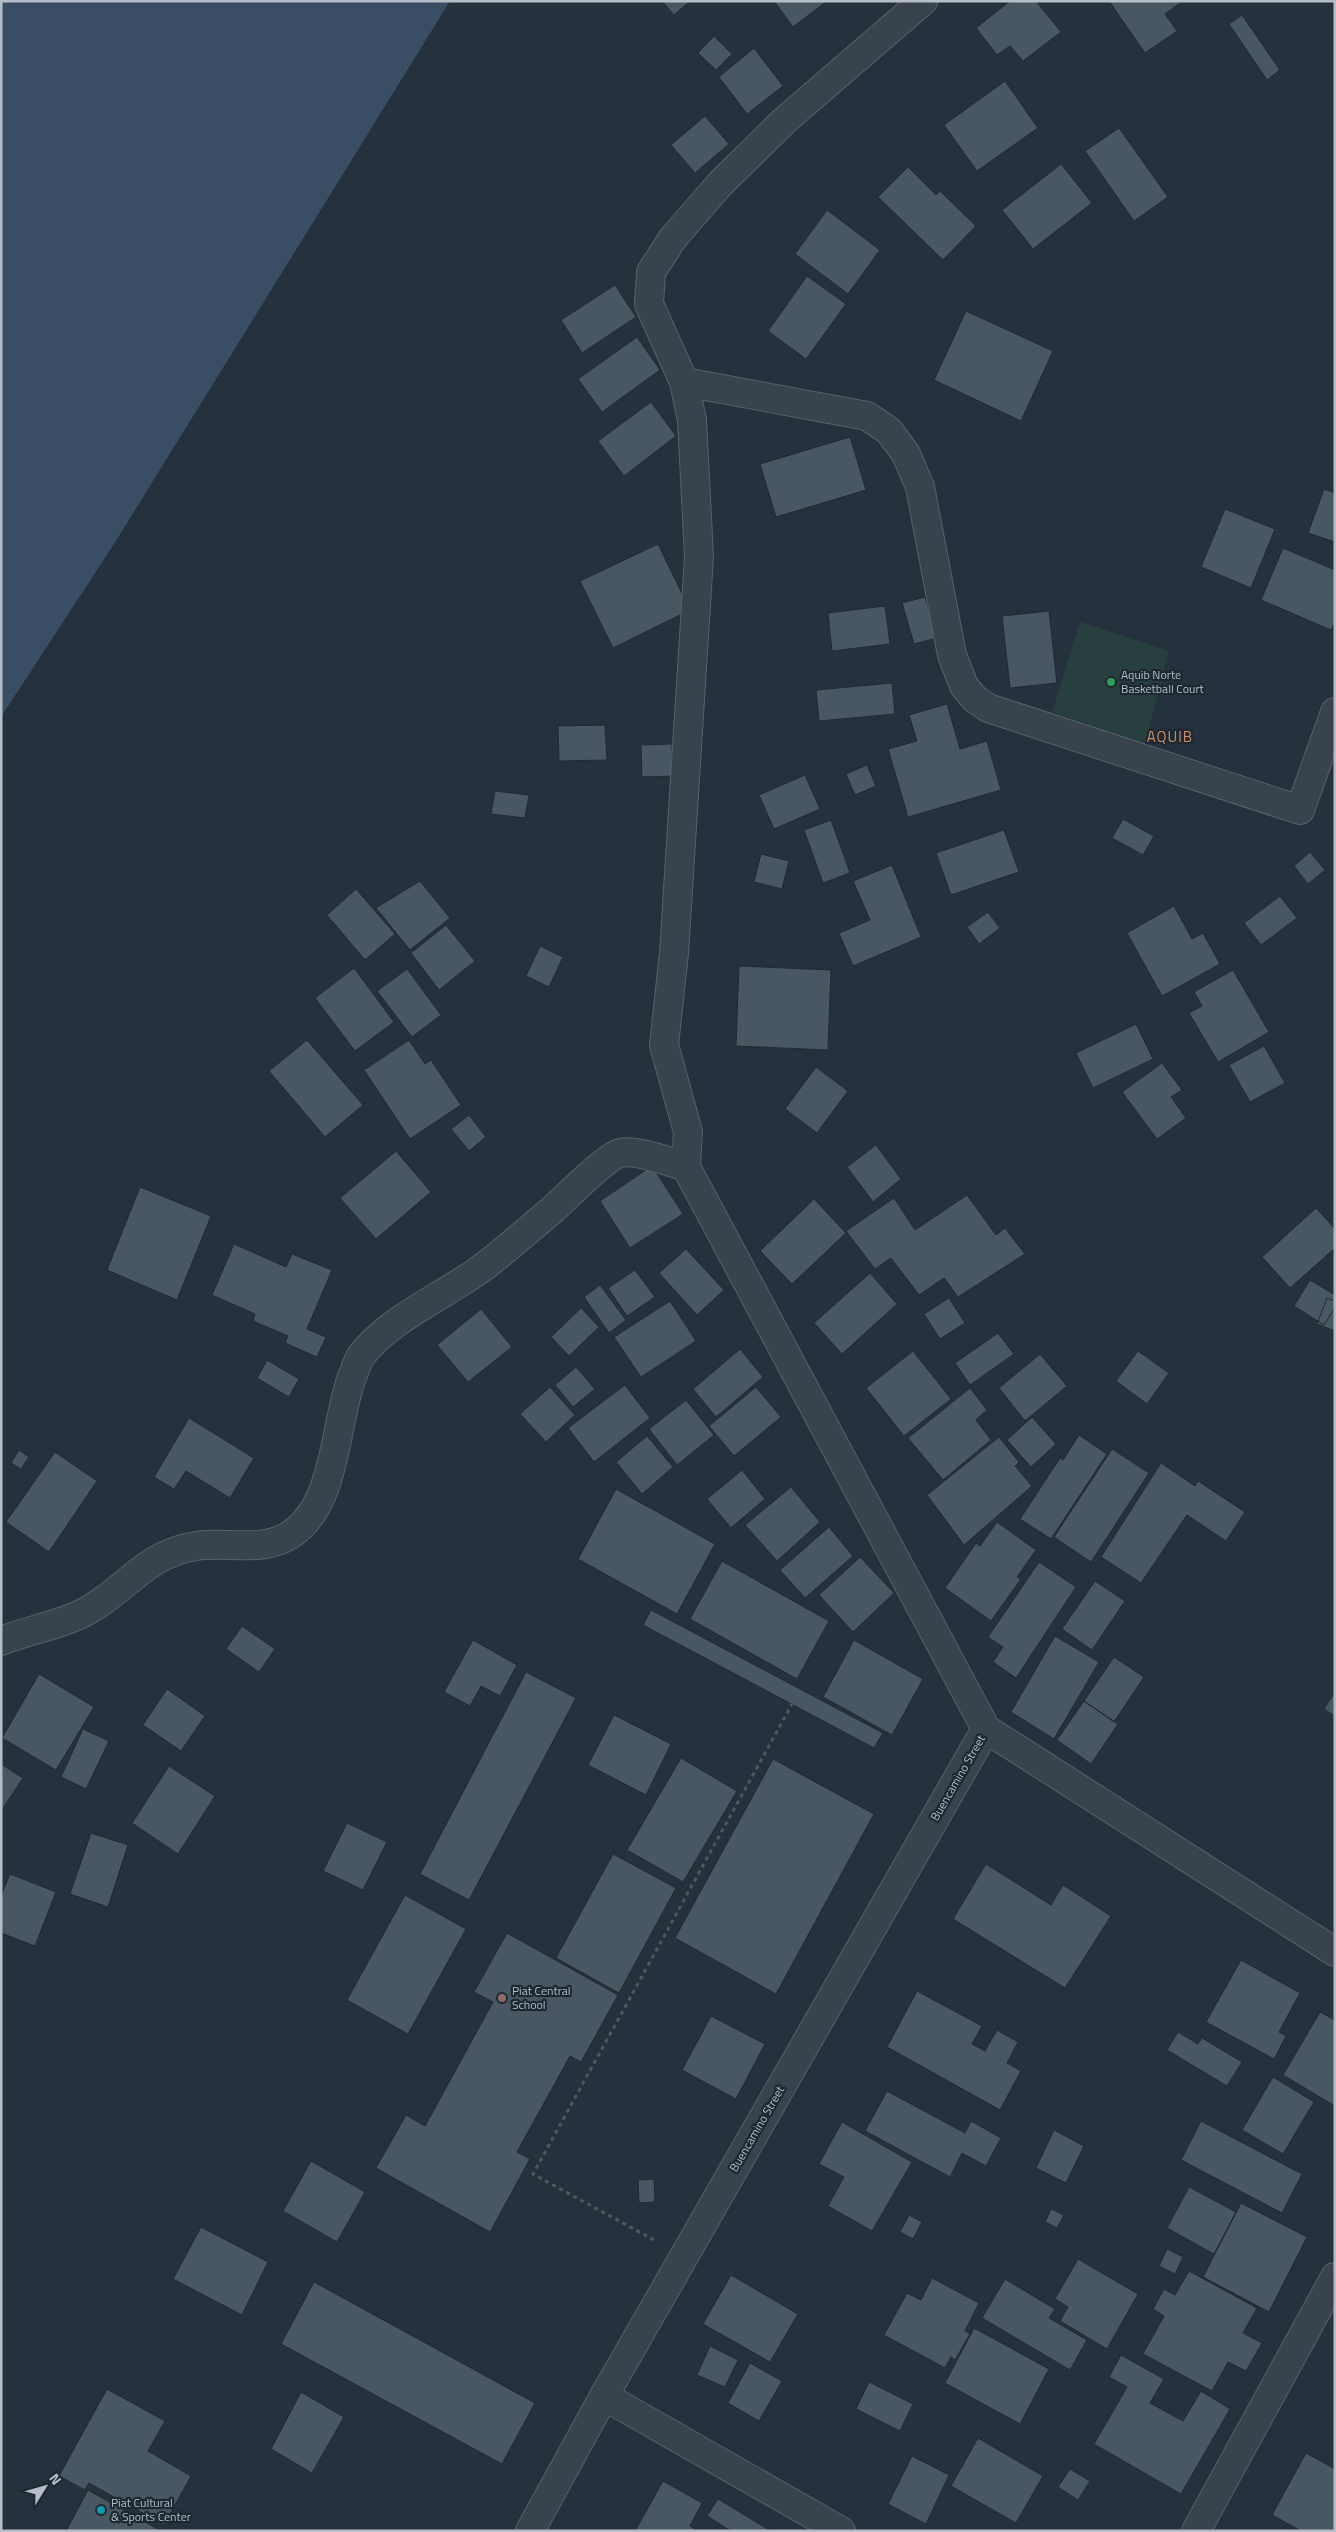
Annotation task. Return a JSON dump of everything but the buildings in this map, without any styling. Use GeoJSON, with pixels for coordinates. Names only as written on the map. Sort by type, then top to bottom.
{"type":"FeatureCollection","features":[{"type":"Feature","properties":{"kind":"street"},"geometry":{"type":"LineString","coordinates":[[922,1],[784,121],[746,159],[674,238],[651,272],[650,304],[684,382],[692,420],[699,557],[674,953],[664,1045],[688,1132],[686,1167],[986,1729],[1335,1952]]}},
{"type":"Feature","properties":{"kind":"street"},"geometry":{"type":"LineString","coordinates":[[684,382],[867,416],[888,431],[906,454],[920,487],[952,655],[964,686],[975,699],[988,708],[1300,810],[1335,712]]}},
{"type":"Feature","properties":{"kind":"street"},"geometry":{"type":"LineString","coordinates":[[1,1641],[84,1612],[106,1598],[145,1565],[169,1552],[197,1546],[270,1545],[290,1535],[310,1518],[324,1490],[347,1391],[360,1357],[414,1311],[476,1272],[563,1201],[592,1173],[620,1153],[649,1155],[686,1167]]}},
{"type":"Feature","properties":{"kind":"street","name":"Buencamino Street"},"geometry":{"type":"LineString","coordinates":[[530,2531],[604,2396],[986,1729]]}},
{"type":"Feature","properties":{"kind":"street"},"geometry":{"type":"LineString","coordinates":[[1196,2531],[1335,2277]]}},
{"type":"Feature","properties":{"kind":"street"},"geometry":{"type":"LineString","coordinates":[[604,2396],[841,2531]]}},
{"type":"Feature","properties":{"kind":"path"},"geometry":{"type":"LineString","coordinates":[[684,2257],[533,2174],[792,1704]]}},
{"type":"Feature","properties":{"kind":"green space","name":"Aquib Norte Basketball Court"},"geometry":{"type":"Polygon","coordinates":[[[1080,622],[1169,651],[1145,744],[1052,712],[1080,622]]]}},
{"type":"Feature","properties":{"kind":"water"},"geometry":{"type":"Polygon","coordinates":[[[1,1],[450,1],[114,544],[1,717],[1,1]]]}},
{"type":"Feature","properties":{"kind":"place","name":"Aquib Norte Basketball Court"},"geometry":{"type":"Point","coordinates":[1111,682]}},
{"type":"Feature","properties":{"kind":"place","name":"Piat Central School"},"geometry":{"type":"Point","coordinates":[502,1998]}},
{"type":"Feature","properties":{"kind":"place","name":"Piat Cultural & Sports Center"},"geometry":{"type":"Point","coordinates":[101,2510]}},
{"type":"Feature","properties":{"kind":"district","name":"AQUIB"},"geometry":{"type":"Point","coordinates":[1170,737]}}]}
